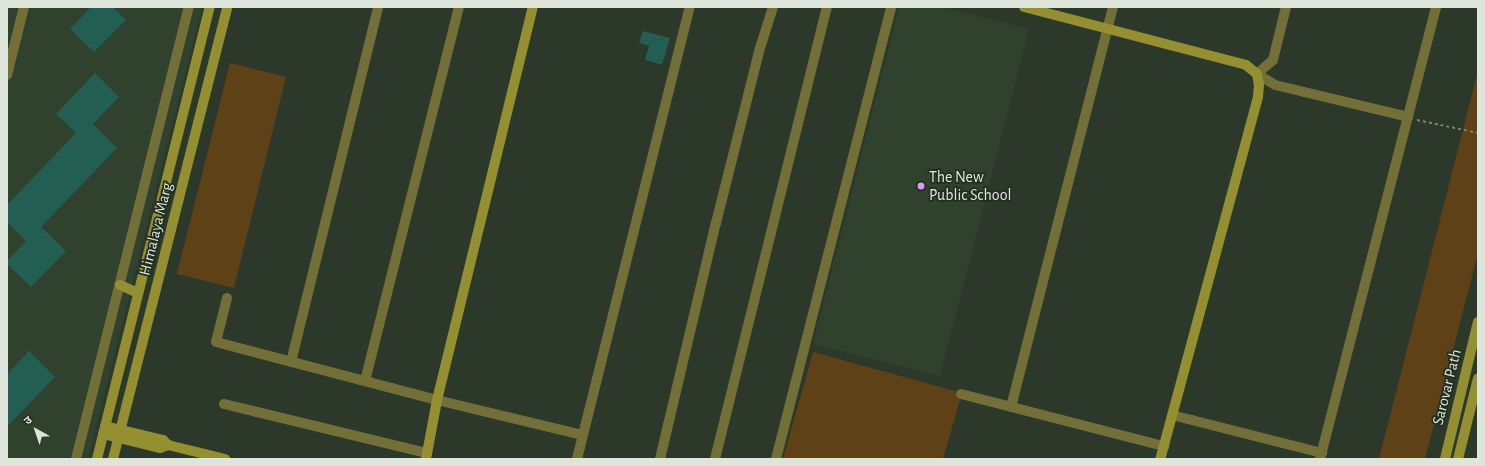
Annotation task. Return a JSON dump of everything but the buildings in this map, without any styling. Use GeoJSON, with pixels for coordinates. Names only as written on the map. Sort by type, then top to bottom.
{"type":"FeatureCollection","features":[{"type":"Feature","properties":{"kind":"street"},"geometry":{"type":"LineString","coordinates":[[7,75],[24,7]]}},
{"type":"Feature","properties":{"kind":"street"},"geometry":{"type":"LineString","coordinates":[[76,459],[189,7]]}},
{"type":"Feature","properties":{"kind":"street","name":"Himalaya Marg"},"geometry":{"type":"LineString","coordinates":[[97,459],[210,7]]}},
{"type":"Feature","properties":{"kind":"street","name":"Himalaya Marg"},"geometry":{"type":"LineString","coordinates":[[113,459],[227,7]]}},
{"type":"Feature","properties":{"kind":"street"},"geometry":{"type":"LineString","coordinates":[[292,362],[378,7]]}},
{"type":"Feature","properties":{"kind":"street"},"geometry":{"type":"LineString","coordinates":[[365,381],[459,7]]}},
{"type":"Feature","properties":{"kind":"street"},"geometry":{"type":"LineString","coordinates":[[224,404],[426,456],[437,400],[533,7]]}},
{"type":"Feature","properties":{"kind":"street"},"geometry":{"type":"LineString","coordinates":[[577,459],[690,7]]}},
{"type":"Feature","properties":{"kind":"street"},"geometry":{"type":"LineString","coordinates":[[660,459],[716,223],[760,48],[773,7]]}},
{"type":"Feature","properties":{"kind":"street"},"geometry":{"type":"LineString","coordinates":[[715,459],[827,7]]}},
{"type":"Feature","properties":{"kind":"street"},"geometry":{"type":"LineString","coordinates":[[776,459],[891,7]]}},
{"type":"Feature","properties":{"kind":"street"},"geometry":{"type":"LineString","coordinates":[[1024,7],[1246,65],[1275,85],[1408,118]]}},
{"type":"Feature","properties":{"kind":"street"},"geometry":{"type":"LineString","coordinates":[[1011,407],[1113,7]]}},
{"type":"Feature","properties":{"kind":"street"},"geometry":{"type":"LineString","coordinates":[[1257,74],[1273,60],[1286,7]]}},
{"type":"Feature","properties":{"kind":"street"},"geometry":{"type":"LineString","coordinates":[[1172,415],[1321,456],[1436,7]]}},
{"type":"Feature","properties":{"kind":"street"},"geometry":{"type":"LineString","coordinates":[[1160,459],[1258,97],[1260,85],[1257,74]]}},
{"type":"Feature","properties":{"kind":"street"},"geometry":{"type":"LineString","coordinates":[[120,285],[138,293]]}},
{"type":"Feature","properties":{"kind":"street"},"geometry":{"type":"LineString","coordinates":[[227,298],[216,342],[437,400],[583,434]]}},
{"type":"Feature","properties":{"kind":"street","name":"Sarovar Path"},"geometry":{"type":"LineString","coordinates":[[1445,459],[1478,322]]}},
{"type":"Feature","properties":{"kind":"street","name":"Sarovar Path"},"geometry":{"type":"LineString","coordinates":[[1458,459],[1478,378]]}},
{"type":"Feature","properties":{"kind":"street"},"geometry":{"type":"LineString","coordinates":[[961,394],[1164,446]]}},
{"type":"Feature","properties":{"kind":"street"},"geometry":{"type":"LineString","coordinates":[[104,430],[160,448],[168,445],[225,459]]}},
{"type":"Feature","properties":{"kind":"path"},"geometry":{"type":"LineString","coordinates":[[1408,118],[1478,133]]}},
{"type":"Feature","properties":{"kind":"shaded area"},"geometry":{"type":"Polygon","coordinates":[[[7,7],[202,7],[88,459],[7,459],[7,7]]]}},
{"type":"Feature","properties":{"kind":"shaded area","name":"The New Public School"},"geometry":{"type":"Polygon","coordinates":[[[899,7],[941,7],[1029,29],[940,376],[813,344],[899,7]]]}},
{"type":"Feature","properties":{"kind":"shaded area"},"geometry":{"type":"Polygon","coordinates":[[[230,63],[286,77],[234,288],[177,274],[230,63]]]}},
{"type":"Feature","properties":{"kind":"shaded area"},"geometry":{"type":"Polygon","coordinates":[[[1478,71],[1478,253],[1425,459],[1379,459],[1478,71]]]}},
{"type":"Feature","properties":{"kind":"shaded area"},"geometry":{"type":"Polygon","coordinates":[[[813,352],[962,393],[943,459],[783,459],[813,352]]]}},
{"type":"Feature","properties":{"kind":"place","name":"The New Public School"},"geometry":{"type":"Point","coordinates":[921,186]}}]}
